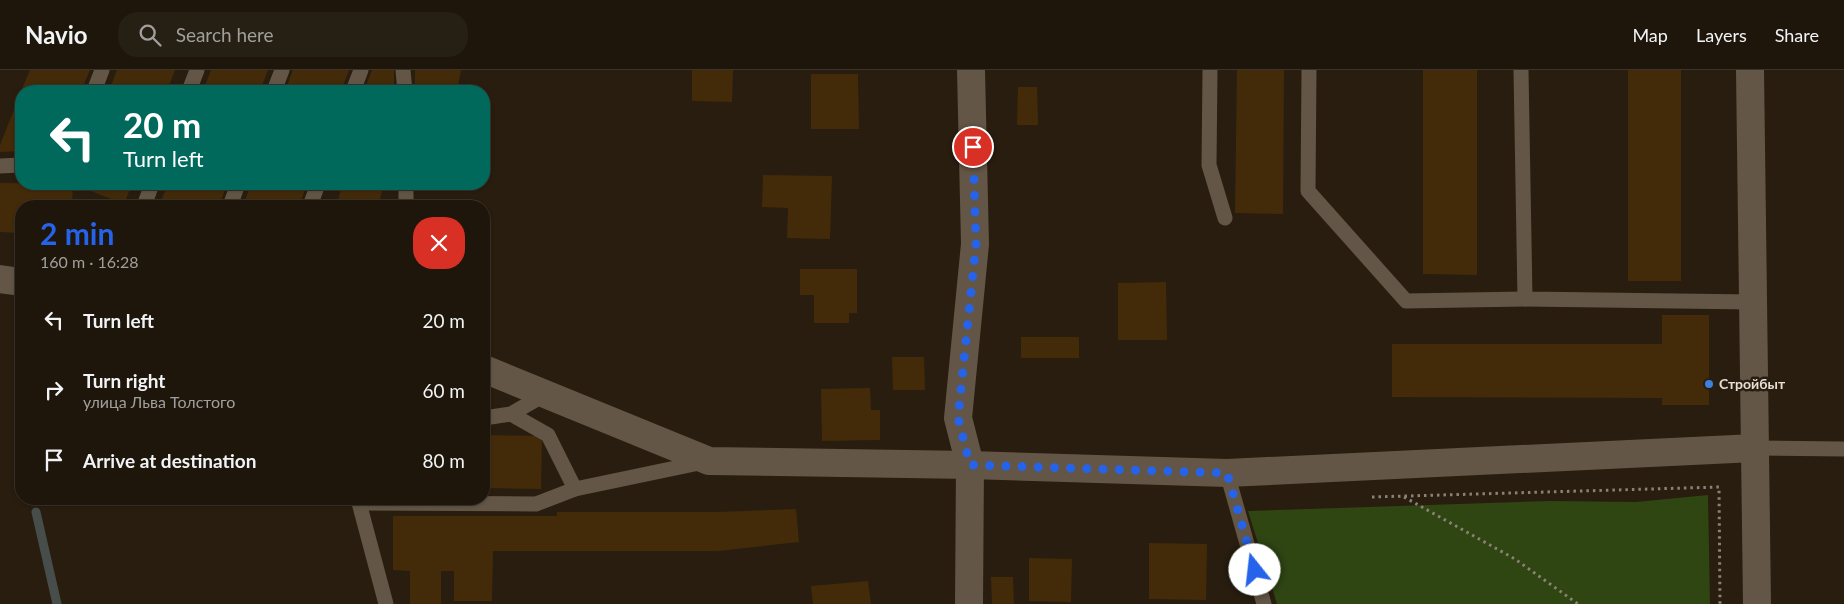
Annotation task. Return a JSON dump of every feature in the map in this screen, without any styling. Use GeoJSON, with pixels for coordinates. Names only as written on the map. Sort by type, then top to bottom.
{"type":"FeatureCollection","features":[{"type":"Feature","properties":{"kind":"street"},"geometry":{"type":"LineString","coordinates":[[969,604],[970,465],[958,418],[976,244],[971,70]]}},
{"type":"Feature","properties":{"kind":"street"},"geometry":{"type":"LineString","coordinates":[[1750,70],[1757,604]]}},
{"type":"Feature","properties":{"kind":"street"},"geometry":{"type":"LineString","coordinates":[[0,279],[15,281]]}},
{"type":"Feature","properties":{"kind":"street"},"geometry":{"type":"LineString","coordinates":[[490,372],[709,461],[970,465],[1227,473],[1755,448]]}},
{"type":"Feature","properties":{"kind":"lane"},"geometry":{"type":"LineString","coordinates":[[96,85],[102,70]]}},
{"type":"Feature","properties":{"kind":"lane"},"geometry":{"type":"LineString","coordinates":[[191,85],[197,70]]}},
{"type":"Feature","properties":{"kind":"lane"},"geometry":{"type":"LineString","coordinates":[[276,85],[282,70]]}},
{"type":"Feature","properties":{"kind":"lane"},"geometry":{"type":"LineString","coordinates":[[355,85],[361,70]]}},
{"type":"Feature","properties":{"kind":"lane"},"geometry":{"type":"LineString","coordinates":[[403,70],[404,85]]}},
{"type":"Feature","properties":{"kind":"lane"},"geometry":{"type":"LineString","coordinates":[[1210,70],[1209,165],[1225,218]]}},
{"type":"Feature","properties":{"kind":"lane"},"geometry":{"type":"LineString","coordinates":[[1309,70],[1308,191],[1406,300],[1525,299],[1753,302]]}},
{"type":"Feature","properties":{"kind":"lane"},"geometry":{"type":"LineString","coordinates":[[1521,70],[1525,299]]}},
{"type":"Feature","properties":{"kind":"lane"},"geometry":{"type":"LineString","coordinates":[[0,166],[15,165]]}},
{"type":"Feature","properties":{"kind":"lane"},"geometry":{"type":"LineString","coordinates":[[490,417],[511,414],[544,395]]}},
{"type":"Feature","properties":{"kind":"lane"},"geometry":{"type":"LineString","coordinates":[[511,414],[548,435],[575,489]]}},
{"type":"Feature","properties":{"kind":"lane"},"geometry":{"type":"LineString","coordinates":[[1755,448],[1844,449]]}},
{"type":"Feature","properties":{"kind":"lane"},"geometry":{"type":"LineString","coordinates":[[490,503],[536,504],[575,489],[709,461]]}},
{"type":"Feature","properties":{"kind":"lane"},"geometry":{"type":"LineString","coordinates":[[1227,473],[1264,604]]}},
{"type":"Feature","properties":{"kind":"lane"},"geometry":{"type":"LineString","coordinates":[[359,505],[386,604]]}},
{"type":"Feature","properties":{"kind":"path"},"geometry":{"type":"LineString","coordinates":[[1364,496],[1404,497],[1719,486],[1720,604]]}},
{"type":"Feature","properties":{"kind":"path"},"geometry":{"type":"LineString","coordinates":[[1404,497],[1515,559],[1578,604]]}},
{"type":"Feature","properties":{"kind":"green space"},"geometry":{"type":"Polygon","coordinates":[[[1708,495],[1710,604],[1277,604],[1248,511],[1550,501],[1636,502],[1708,495]]]}},
{"type":"Feature","properties":{"kind":"building"},"geometry":{"type":"Polygon","coordinates":[[[30,70],[90,70],[84,85],[24,85],[30,70]]]}},
{"type":"Feature","properties":{"kind":"building"},"geometry":{"type":"Polygon","coordinates":[[[117,70],[175,70],[169,85],[111,85],[117,70]]]}},
{"type":"Feature","properties":{"kind":"building"},"geometry":{"type":"Polygon","coordinates":[[[211,70],[268,70],[262,85],[205,85],[211,70]]]}},
{"type":"Feature","properties":{"kind":"building"},"geometry":{"type":"Polygon","coordinates":[[[293,70],[349,70],[343,85],[287,85],[293,70]]]}},
{"type":"Feature","properties":{"kind":"building"},"geometry":{"type":"Polygon","coordinates":[[[372,70],[394,70],[394,85],[366,85],[372,70]]]}},
{"type":"Feature","properties":{"kind":"building"},"geometry":{"type":"Polygon","coordinates":[[[415,70],[461,70],[458,85],[415,85],[415,70]]]}},
{"type":"Feature","properties":{"kind":"building"},"geometry":{"type":"Polygon","coordinates":[[[692,70],[733,70],[732,102],[692,101],[692,70]]]}},
{"type":"Feature","properties":{"kind":"building"},"geometry":{"type":"Polygon","coordinates":[[[1237,70],[1284,70],[1283,214],[1235,213],[1237,70]]]}},
{"type":"Feature","properties":{"kind":"building"},"geometry":{"type":"Polygon","coordinates":[[[1423,70],[1477,70],[1477,275],[1423,274],[1423,70]]]}},
{"type":"Feature","properties":{"kind":"building"},"geometry":{"type":"Polygon","coordinates":[[[1628,70],[1681,70],[1681,281],[1628,281],[1628,70]]]}},
{"type":"Feature","properties":{"kind":"building"},"geometry":{"type":"Polygon","coordinates":[[[811,74],[858,74],[859,129],[811,129],[811,74]]]}},
{"type":"Feature","properties":{"kind":"building"},"geometry":{"type":"Polygon","coordinates":[[[1018,87],[1037,87],[1038,125],[1017,125],[1018,87]]]}},
{"type":"Feature","properties":{"kind":"building"},"geometry":{"type":"Polygon","coordinates":[[[15,107],[15,151],[0,152],[0,145],[15,107]]]}},
{"type":"Feature","properties":{"kind":"building"},"geometry":{"type":"Polygon","coordinates":[[[763,175],[832,176],[830,239],[787,238],[788,208],[762,207],[763,175]]]}},
{"type":"Feature","properties":{"kind":"building"},"geometry":{"type":"Polygon","coordinates":[[[0,183],[15,183],[15,190],[73,190],[72,200],[15,200],[15,233],[0,232],[0,183]]]}},
{"type":"Feature","properties":{"kind":"building"},"geometry":{"type":"Polygon","coordinates":[[[88,190],[130,190],[126,200],[114,200],[88,190]]]}},
{"type":"Feature","properties":{"kind":"building"},"geometry":{"type":"Polygon","coordinates":[[[166,190],[225,190],[221,200],[161,200],[166,190]]]}},
{"type":"Feature","properties":{"kind":"building"},"geometry":{"type":"Polygon","coordinates":[[[249,190],[305,190],[301,200],[245,200],[249,190]]]}},
{"type":"Feature","properties":{"kind":"building"},"geometry":{"type":"Polygon","coordinates":[[[341,190],[382,190],[380,200],[338,200],[341,190]]]}},
{"type":"Feature","properties":{"kind":"building"},"geometry":{"type":"Polygon","coordinates":[[[800,269],[857,269],[857,313],[849,313],[849,323],[814,323],[814,295],[800,295],[800,269]]]}},
{"type":"Feature","properties":{"kind":"building"},"geometry":{"type":"Polygon","coordinates":[[[1166,282],[1167,340],[1118,340],[1118,283],[1166,282]]]}},
{"type":"Feature","properties":{"kind":"building"},"geometry":{"type":"Polygon","coordinates":[[[1662,315],[1709,315],[1709,405],[1662,405],[1662,398],[1392,397],[1392,344],[1662,344],[1662,315]]]}},
{"type":"Feature","properties":{"kind":"building"},"geometry":{"type":"Polygon","coordinates":[[[1021,337],[1079,337],[1079,358],[1021,358],[1021,337]]]}},
{"type":"Feature","properties":{"kind":"building"},"geometry":{"type":"Polygon","coordinates":[[[892,357],[924,357],[925,390],[893,390],[892,357]]]}},
{"type":"Feature","properties":{"kind":"building"},"geometry":{"type":"Polygon","coordinates":[[[870,388],[871,410],[880,410],[880,440],[822,441],[821,389],[870,388]]]}},
{"type":"Feature","properties":{"kind":"building"},"geometry":{"type":"Polygon","coordinates":[[[490,435],[542,436],[541,489],[490,488],[490,435]]]}},
{"type":"Feature","properties":{"kind":"building"},"geometry":{"type":"Polygon","coordinates":[[[796,509],[799,542],[718,551],[493,551],[492,601],[454,601],[454,571],[441,571],[441,604],[410,604],[410,571],[393,570],[393,516],[557,516],[557,512],[715,512],[796,509]]]}},
{"type":"Feature","properties":{"kind":"building"},"geometry":{"type":"Polygon","coordinates":[[[1149,543],[1207,544],[1206,600],[1149,599],[1149,543]]]}},
{"type":"Feature","properties":{"kind":"building"},"geometry":{"type":"Polygon","coordinates":[[[1029,558],[1072,559],[1071,602],[1029,601],[1029,558]]]}},
{"type":"Feature","properties":{"kind":"building"},"geometry":{"type":"Polygon","coordinates":[[[991,577],[1013,577],[1014,604],[992,604],[991,577]]]}},
{"type":"Feature","properties":{"kind":"building"},"geometry":{"type":"Polygon","coordinates":[[[868,581],[871,604],[813,604],[811,586],[868,581]]]}},
{"type":"Feature","properties":{"kind":"waterway"},"geometry":{"type":"LineString","coordinates":[[36,512],[57,604]]}},
{"type":"Feature","properties":{"kind":"place","name":"Стройбыт"},"geometry":{"type":"Point","coordinates":[1709,384]}},
{"type":"Feature","properties":{"kind":"route"},"geometry":{"type":"LineString","coordinates":[[973,147],[976,244],[958,418],[970,465],[1227,473],[1255,570]]}}]}
